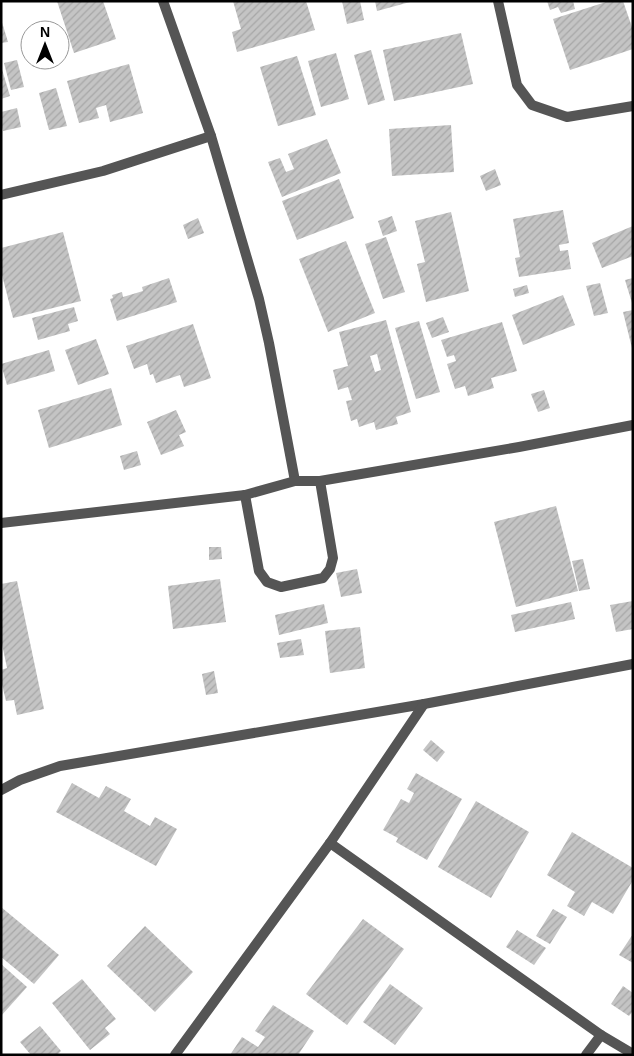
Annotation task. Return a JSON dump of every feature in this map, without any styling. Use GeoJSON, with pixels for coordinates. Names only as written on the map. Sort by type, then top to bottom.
{"type":"FeatureCollection","features":[{"type":"Feature","properties":{"kind":"street"},"geometry":{"type":"LineString","coordinates":[[163,1],[211,136],[259,299],[270,343],[295,481]]}},
{"type":"Feature","properties":{"kind":"street"},"geometry":{"type":"LineString","coordinates":[[498,1],[517,85],[532,105],[567,117],[633,106]]}},
{"type":"Feature","properties":{"kind":"street"},"geometry":{"type":"LineString","coordinates":[[1,195],[103,171],[211,136]]}},
{"type":"Feature","properties":{"kind":"street"},"geometry":{"type":"LineString","coordinates":[[1,523],[245,495],[295,481],[320,481],[633,424]]}},
{"type":"Feature","properties":{"kind":"street"},"geometry":{"type":"LineString","coordinates":[[245,495],[259,571],[267,582],[281,586],[323,578],[330,569],[333,558],[320,481]]}},
{"type":"Feature","properties":{"kind":"street"},"geometry":{"type":"LineString","coordinates":[[1,790],[20,780],[60,766],[424,704],[633,664]]}},
{"type":"Feature","properties":{"kind":"street"},"geometry":{"type":"LineString","coordinates":[[175,1055],[330,843],[424,704]]}},
{"type":"Feature","properties":{"kind":"street"},"geometry":{"type":"LineString","coordinates":[[330,843],[600,1035],[633,1054]]}},
{"type":"Feature","properties":{"kind":"street"},"geometry":{"type":"LineString","coordinates":[[586,1055],[600,1035]]}},
{"type":"Feature","properties":{"kind":"building"},"geometry":{"type":"Polygon","coordinates":[[[57,1],[103,1],[116,39],[74,53],[70,41],[70,20],[63,20],[57,1]]]}},
{"type":"Feature","properties":{"kind":"building"},"geometry":{"type":"Polygon","coordinates":[[[233,1],[306,1],[315,30],[237,52],[232,32],[241,29],[233,1]]]}},
{"type":"Feature","properties":{"kind":"building"},"geometry":{"type":"Polygon","coordinates":[[[342,1],[360,1],[364,20],[347,24],[342,1]]]}},
{"type":"Feature","properties":{"kind":"building"},"geometry":{"type":"Polygon","coordinates":[[[375,1],[410,1],[410,2],[377,11],[375,1]]]}},
{"type":"Feature","properties":{"kind":"building"},"geometry":{"type":"Polygon","coordinates":[[[547,1],[573,1],[575,9],[561,13],[558,7],[550,10],[547,1]]]}},
{"type":"Feature","properties":{"kind":"building"},"geometry":{"type":"Polygon","coordinates":[[[609,1],[623,1],[633,30],[633,49],[570,70],[553,19],[609,1]]]}},
{"type":"Feature","properties":{"kind":"building"},"geometry":{"type":"Polygon","coordinates":[[[1,19],[8,42],[1,43],[1,19]]]}},
{"type":"Feature","properties":{"kind":"building"},"geometry":{"type":"Polygon","coordinates":[[[461,33],[473,84],[394,101],[383,50],[461,33]]]}},
{"type":"Feature","properties":{"kind":"building"},"geometry":{"type":"Polygon","coordinates":[[[371,50],[385,100],[368,105],[354,55],[371,50]]]}},
{"type":"Feature","properties":{"kind":"building"},"geometry":{"type":"Polygon","coordinates":[[[336,53],[349,99],[321,107],[308,61],[336,53]]]}},
{"type":"Feature","properties":{"kind":"building"},"geometry":{"type":"Polygon","coordinates":[[[297,56],[316,115],[278,126],[260,67],[297,56]]]}},
{"type":"Feature","properties":{"kind":"building"},"geometry":{"type":"Polygon","coordinates":[[[17,60],[24,87],[11,90],[4,63],[17,60]]]}},
{"type":"Feature","properties":{"kind":"building"},"geometry":{"type":"Polygon","coordinates":[[[129,64],[143,113],[110,122],[106,105],[96,108],[99,118],[79,123],[67,81],[129,64]]]}},
{"type":"Feature","properties":{"kind":"building"},"geometry":{"type":"Polygon","coordinates":[[[1,66],[10,96],[1,99],[1,66]]]}},
{"type":"Feature","properties":{"kind":"building"},"geometry":{"type":"Polygon","coordinates":[[[56,88],[67,126],[49,130],[39,93],[56,88]]]}},
{"type":"Feature","properties":{"kind":"building"},"geometry":{"type":"Polygon","coordinates":[[[17,108],[21,127],[3,131],[1,112],[17,108]]]}},
{"type":"Feature","properties":{"kind":"building"},"geometry":{"type":"Polygon","coordinates":[[[451,125],[454,172],[392,176],[389,129],[451,125]]]}},
{"type":"Feature","properties":{"kind":"building"},"geometry":{"type":"Polygon","coordinates":[[[327,139],[341,173],[282,197],[268,162],[280,158],[286,172],[294,169],[288,154],[327,139]]]}},
{"type":"Feature","properties":{"kind":"building"},"geometry":{"type":"Polygon","coordinates":[[[495,169],[501,185],[486,191],[480,176],[495,169]]]}},
{"type":"Feature","properties":{"kind":"building"},"geometry":{"type":"Polygon","coordinates":[[[339,179],[354,218],[297,240],[282,201],[339,179]]]}},
{"type":"Feature","properties":{"kind":"building"},"geometry":{"type":"Polygon","coordinates":[[[563,210],[569,243],[559,245],[560,251],[568,250],[571,269],[519,277],[515,258],[520,257],[513,219],[563,210]]]}},
{"type":"Feature","properties":{"kind":"building"},"geometry":{"type":"Polygon","coordinates":[[[451,212],[469,291],[426,302],[417,264],[425,262],[415,221],[451,212]]]}},
{"type":"Feature","properties":{"kind":"building"},"geometry":{"type":"Polygon","coordinates":[[[392,216],[397,231],[383,236],[378,221],[392,216]]]}},
{"type":"Feature","properties":{"kind":"building"},"geometry":{"type":"Polygon","coordinates":[[[198,218],[204,233],[188,239],[183,225],[198,218]]]}},
{"type":"Feature","properties":{"kind":"building"},"geometry":{"type":"Polygon","coordinates":[[[633,226],[633,256],[602,268],[592,243],[633,226]]]}},
{"type":"Feature","properties":{"kind":"building"},"geometry":{"type":"Polygon","coordinates":[[[63,232],[81,301],[13,318],[1,271],[1,248],[63,232]]]}},
{"type":"Feature","properties":{"kind":"building"},"geometry":{"type":"Polygon","coordinates":[[[386,237],[405,292],[383,299],[365,244],[386,237]]]}},
{"type":"Feature","properties":{"kind":"building"},"geometry":{"type":"Polygon","coordinates":[[[346,241],[375,313],[328,332],[299,259],[346,241]]]}},
{"type":"Feature","properties":{"kind":"building"},"geometry":{"type":"Polygon","coordinates":[[[169,278],[177,302],[117,321],[110,299],[113,298],[112,295],[122,292],[123,297],[143,291],[142,287],[169,278]]]}},
{"type":"Feature","properties":{"kind":"building"},"geometry":{"type":"Polygon","coordinates":[[[633,278],[633,303],[632,303],[625,280],[633,278]]]}},
{"type":"Feature","properties":{"kind":"building"},"geometry":{"type":"Polygon","coordinates":[[[600,283],[608,313],[594,316],[586,286],[600,283]]]}},
{"type":"Feature","properties":{"kind":"building"},"geometry":{"type":"Polygon","coordinates":[[[527,285],[529,293],[515,297],[513,289],[527,285]]]}},
{"type":"Feature","properties":{"kind":"building"},"geometry":{"type":"Polygon","coordinates":[[[563,295],[575,325],[523,345],[512,315],[563,295]]]}},
{"type":"Feature","properties":{"kind":"building"},"geometry":{"type":"Polygon","coordinates":[[[74,307],[78,321],[68,324],[70,331],[38,340],[32,318],[74,307]]]}},
{"type":"Feature","properties":{"kind":"building"},"geometry":{"type":"Polygon","coordinates":[[[633,310],[633,348],[632,348],[623,312],[633,310]]]}},
{"type":"Feature","properties":{"kind":"building"},"geometry":{"type":"Polygon","coordinates":[[[443,317],[449,332],[432,338],[426,323],[443,317]]]}},
{"type":"Feature","properties":{"kind":"building"},"geometry":{"type":"Polygon","coordinates":[[[386,320],[411,412],[396,417],[398,424],[376,430],[374,422],[359,427],[357,419],[351,421],[346,401],[352,400],[348,387],[338,390],[333,370],[348,366],[339,332],[386,320]],[[377,354],[370,356],[375,372],[381,370],[377,354]]]}},
{"type":"Feature","properties":{"kind":"building"},"geometry":{"type":"Polygon","coordinates":[[[419,321],[440,392],[416,399],[395,328],[419,321]]]}},
{"type":"Feature","properties":{"kind":"building"},"geometry":{"type":"Polygon","coordinates":[[[502,322],[517,371],[491,378],[494,388],[468,396],[465,386],[455,389],[447,364],[456,361],[454,355],[447,357],[441,340],[502,322]]]}},
{"type":"Feature","properties":{"kind":"building"},"geometry":{"type":"Polygon","coordinates":[[[193,324],[211,378],[184,387],[180,375],[156,383],[153,374],[150,375],[147,364],[134,369],[126,346],[193,324]]]}},
{"type":"Feature","properties":{"kind":"building"},"geometry":{"type":"Polygon","coordinates":[[[96,339],[109,374],[78,385],[65,350],[96,339]]]}},
{"type":"Feature","properties":{"kind":"building"},"geometry":{"type":"Polygon","coordinates":[[[49,350],[55,371],[7,385],[1,364],[49,350]]]}},
{"type":"Feature","properties":{"kind":"building"},"geometry":{"type":"Polygon","coordinates":[[[111,388],[122,425],[49,448],[38,410],[111,388]]]}},
{"type":"Feature","properties":{"kind":"building"},"geometry":{"type":"Polygon","coordinates":[[[544,390],[550,408],[538,412],[531,394],[544,390]]]}},
{"type":"Feature","properties":{"kind":"building"},"geometry":{"type":"Polygon","coordinates":[[[176,410],[186,432],[179,435],[184,446],[161,455],[147,422],[176,410]]]}},
{"type":"Feature","properties":{"kind":"building"},"geometry":{"type":"Polygon","coordinates":[[[137,451],[141,465],[124,470],[120,456],[137,451]]]}},
{"type":"Feature","properties":{"kind":"building"},"geometry":{"type":"Polygon","coordinates":[[[556,506],[578,591],[516,607],[494,522],[556,506]]]}},
{"type":"Feature","properties":{"kind":"building"},"geometry":{"type":"Polygon","coordinates":[[[209,547],[221,547],[222,559],[209,560],[209,547]]]}},
{"type":"Feature","properties":{"kind":"building"},"geometry":{"type":"Polygon","coordinates":[[[583,559],[590,589],[579,591],[572,561],[583,559]]]}},
{"type":"Feature","properties":{"kind":"building"},"geometry":{"type":"Polygon","coordinates":[[[357,569],[362,593],[341,597],[336,573],[357,569]]]}},
{"type":"Feature","properties":{"kind":"building"},"geometry":{"type":"Polygon","coordinates":[[[220,579],[226,622],[173,629],[168,586],[220,579]]]}},
{"type":"Feature","properties":{"kind":"building"},"geometry":{"type":"Polygon","coordinates":[[[17,581],[44,709],[17,715],[14,700],[6,701],[1,680],[1,670],[7,668],[1,639],[1,584],[17,581]]]}},
{"type":"Feature","properties":{"kind":"building"},"geometry":{"type":"Polygon","coordinates":[[[633,601],[633,629],[616,632],[610,605],[633,601]]]}},
{"type":"Feature","properties":{"kind":"building"},"geometry":{"type":"Polygon","coordinates":[[[571,602],[575,619],[515,632],[511,615],[571,602]]]}},
{"type":"Feature","properties":{"kind":"building"},"geometry":{"type":"Polygon","coordinates":[[[324,604],[328,623],[279,635],[275,615],[324,604]]]}},
{"type":"Feature","properties":{"kind":"building"},"geometry":{"type":"Polygon","coordinates":[[[360,627],[365,668],[330,673],[325,631],[360,627]]]}},
{"type":"Feature","properties":{"kind":"building"},"geometry":{"type":"Polygon","coordinates":[[[301,639],[304,655],[280,658],[277,643],[301,639]]]}},
{"type":"Feature","properties":{"kind":"building"},"geometry":{"type":"Polygon","coordinates":[[[214,671],[218,693],[206,695],[202,674],[214,671]]]}},
{"type":"Feature","properties":{"kind":"building"},"geometry":{"type":"Polygon","coordinates":[[[431,740],[445,752],[437,762],[423,750],[431,740]]]}},
{"type":"Feature","properties":{"kind":"building"},"geometry":{"type":"Polygon","coordinates":[[[416,773],[462,799],[427,860],[396,842],[398,838],[383,830],[401,799],[409,803],[414,793],[407,789],[416,773]]]}},
{"type":"Feature","properties":{"kind":"building"},"geometry":{"type":"Polygon","coordinates":[[[72,783],[99,798],[106,786],[131,799],[124,811],[150,826],[155,817],[177,829],[156,866],[56,812],[72,783]]]}},
{"type":"Feature","properties":{"kind":"building"},"geometry":{"type":"Polygon","coordinates":[[[476,801],[529,832],[491,898],[438,867],[476,801]]]}},
{"type":"Feature","properties":{"kind":"building"},"geometry":{"type":"Polygon","coordinates":[[[572,832],[633,868],[633,880],[613,914],[592,902],[584,916],[567,906],[575,892],[547,875],[572,832]]]}},
{"type":"Feature","properties":{"kind":"building"},"geometry":{"type":"Polygon","coordinates":[[[1,907],[59,955],[34,984],[1,957],[1,907]]]}},
{"type":"Feature","properties":{"kind":"building"},"geometry":{"type":"Polygon","coordinates":[[[553,909],[567,917],[550,944],[536,936],[553,909]]]}},
{"type":"Feature","properties":{"kind":"building"},"geometry":{"type":"Polygon","coordinates":[[[363,919],[404,949],[347,1025],[306,994],[363,919]]]}},
{"type":"Feature","properties":{"kind":"building"},"geometry":{"type":"Polygon","coordinates":[[[145,926],[193,972],[155,1012],[107,966],[145,926]]]}},
{"type":"Feature","properties":{"kind":"building"},"geometry":{"type":"Polygon","coordinates":[[[517,930],[546,948],[534,965],[506,947],[517,930]]]}},
{"type":"Feature","properties":{"kind":"building"},"geometry":{"type":"Polygon","coordinates":[[[633,934],[633,963],[619,955],[633,934]]]}},
{"type":"Feature","properties":{"kind":"building"},"geometry":{"type":"Polygon","coordinates":[[[1,964],[27,987],[1,1016],[1,964]]]}},
{"type":"Feature","properties":{"kind":"building"},"geometry":{"type":"Polygon","coordinates":[[[82,979],[116,1019],[105,1028],[110,1034],[90,1050],[52,1003],[82,979]]]}},
{"type":"Feature","properties":{"kind":"building"},"geometry":{"type":"Polygon","coordinates":[[[390,984],[423,1008],[395,1045],[363,1022],[390,984]]]}},
{"type":"Feature","properties":{"kind":"building"},"geometry":{"type":"Polygon","coordinates":[[[623,986],[633,993],[633,1011],[629,1016],[611,1004],[623,986]]]}},
{"type":"Feature","properties":{"kind":"building"},"geometry":{"type":"Polygon","coordinates":[[[273,1005],[314,1031],[298,1055],[230,1055],[242,1037],[258,1047],[265,1037],[255,1031],[273,1005]]]}},
{"type":"Feature","properties":{"kind":"building"},"geometry":{"type":"Polygon","coordinates":[[[40,1026],[61,1051],[57,1055],[31,1055],[20,1042],[40,1026]]]}}]}
